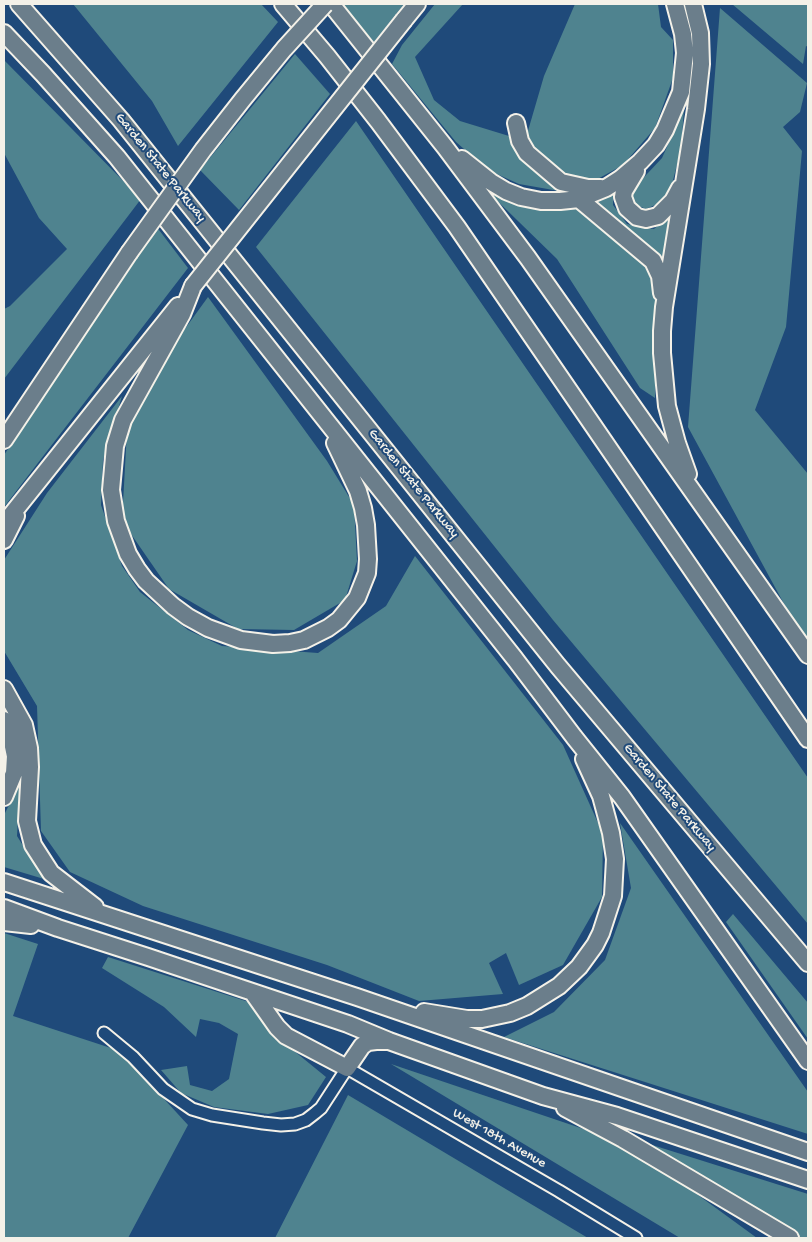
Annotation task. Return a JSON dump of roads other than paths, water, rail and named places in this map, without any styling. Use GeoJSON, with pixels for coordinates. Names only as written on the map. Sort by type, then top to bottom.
{"type":"FeatureCollection","features":[{"type":"Feature","properties":{"kind":"highway","name":"Garden State Parkway"},"geometry":{"type":"LineString","coordinates":[[19,4],[121,120],[558,666],[808,963]]}},
{"type":"Feature","properties":{"kind":"highway"},"geometry":{"type":"LineString","coordinates":[[284,4],[378,120],[457,227],[808,739]]}},
{"type":"Feature","properties":{"kind":"highway"},"geometry":{"type":"LineString","coordinates":[[4,440],[129,253],[203,150],[284,49],[325,4]]}},
{"type":"Feature","properties":{"kind":"highway"},"geometry":{"type":"LineString","coordinates":[[331,4],[445,147],[528,258],[808,655]]}},
{"type":"Feature","properties":{"kind":"highway"},"geometry":{"type":"LineString","coordinates":[[4,524],[417,4]]}},
{"type":"Feature","properties":{"kind":"highway"},"geometry":{"type":"LineString","coordinates":[[445,147],[491,182],[506,191],[522,197],[541,201],[579,199],[606,188],[640,162],[656,144],[665,130],[680,92],[685,53],[683,34],[675,4]]}},
{"type":"Feature","properties":{"kind":"highway"},"geometry":{"type":"LineString","coordinates":[[693,4],[700,33],[701,64],[696,109],[664,308],[662,353],[667,406],[677,444],[695,493]]}},
{"type":"Feature","properties":{"kind":"highway"},"geometry":{"type":"LineString","coordinates":[[4,33],[117,157],[515,659],[622,797],[808,1061]]}},
{"type":"Feature","properties":{"kind":"highway"},"geometry":{"type":"LineString","coordinates":[[516,123],[520,141],[527,153],[562,182],[588,188],[606,188]]}},
{"type":"Feature","properties":{"kind":"highway"},"geometry":{"type":"LineString","coordinates":[[640,162],[624,191],[623,197],[627,208],[637,216],[646,219],[658,216],[673,201],[684,181]]}},
{"type":"Feature","properties":{"kind":"highway"},"geometry":{"type":"LineString","coordinates":[[579,199],[653,261],[660,276],[664,308]]}},
{"type":"Feature","properties":{"kind":"highway"},"geometry":{"type":"LineString","coordinates":[[193,286],[182,314],[123,420],[115,446],[112,471],[113,506],[121,538],[128,554],[146,581],[173,606],[188,617],[224,635],[241,640],[273,644],[290,643],[316,635],[339,620],[350,609],[357,598],[367,572],[366,525],[358,491],[323,418]]}},
{"type":"Feature","properties":{"kind":"highway"},"geometry":{"type":"LineString","coordinates":[[4,540],[27,495]]}},
{"type":"Feature","properties":{"kind":"highway"},"geometry":{"type":"LineString","coordinates":[[4,690],[20,716],[27,735],[30,767],[27,821],[33,845],[51,872],[104,914]]}},
{"type":"Feature","properties":{"kind":"highway"},"geometry":{"type":"LineString","coordinates":[[4,720],[10,732],[15,756],[14,773],[4,797]]}},
{"type":"Feature","properties":{"kind":"highway"},"geometry":{"type":"LineString","coordinates":[[357,997],[430,1013],[467,1019],[482,1019],[510,1013],[534,1002],[559,986],[579,967],[598,939],[610,908],[615,885],[615,859],[611,833],[601,796],[574,737]]}},
{"type":"Feature","properties":{"kind":"highway"},"geometry":{"type":"LineString","coordinates":[[4,882],[357,997],[808,1152]]}},
{"type":"Feature","properties":{"kind":"highway"},"geometry":{"type":"LineString","coordinates":[[4,908],[58,928],[348,1024],[389,1042],[543,1096],[617,1116],[808,1180]]}},
{"type":"Feature","properties":{"kind":"highway"},"geometry":{"type":"LineString","coordinates":[[4,922],[58,928]]}},
{"type":"Feature","properties":{"kind":"highway"},"geometry":{"type":"LineString","coordinates":[[253,993],[286,1036],[347,1068],[362,1046],[376,1040],[389,1042]]}},
{"type":"Feature","properties":{"kind":"highway"},"geometry":{"type":"LineString","coordinates":[[543,1096],[623,1139],[790,1238]]}},
{"type":"Feature","properties":{"kind":"street"},"geometry":{"type":"LineString","coordinates":[[104,1033],[133,1057],[163,1088],[192,1109],[212,1115],[263,1124],[295,1124],[315,1114],[347,1068]]}},
{"type":"Feature","properties":{"kind":"street","name":"West 18th Avenue"},"geometry":{"type":"LineString","coordinates":[[347,1068],[636,1238]]}}]}
